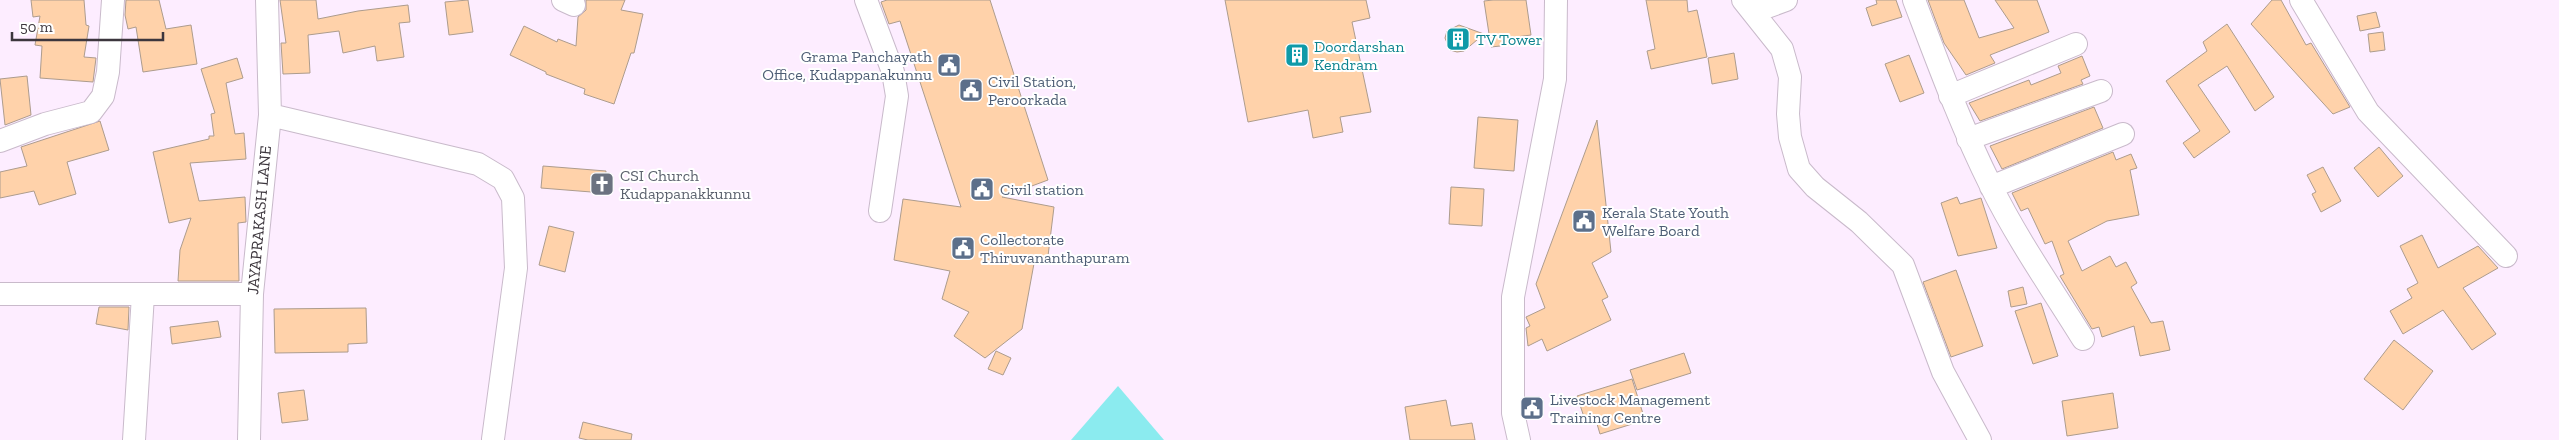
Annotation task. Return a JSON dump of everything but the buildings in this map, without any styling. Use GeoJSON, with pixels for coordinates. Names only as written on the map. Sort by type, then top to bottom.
{"type":"FeatureCollection","features":[{"type":"Feature","properties":{"kind":"street"},"geometry":{"type":"LineString","coordinates":[[0,141],[45,124],[91,112],[103,96],[108,72],[113,26],[113,0]]}},
{"type":"Feature","properties":{"kind":"street","name":"JAYAPRAKASH LANE"},"geometry":{"type":"LineString","coordinates":[[250,440],[252,294],[270,115],[267,0]]}},
{"type":"Feature","properties":{"kind":"street"},"geometry":{"type":"LineString","coordinates":[[866,0],[893,72],[897,96],[880,211]]}},
{"type":"Feature","properties":{"kind":"street"},"geometry":{"type":"LineString","coordinates":[[1519,440],[1513,413],[1513,296],[1555,79],[1556,0]]}},
{"type":"Feature","properties":{"kind":"street"},"geometry":{"type":"LineString","coordinates":[[1786,0],[1748,6],[1782,50],[1785,59],[1790,77],[1788,114],[1790,137],[1799,169],[1815,187],[1858,222],[1903,266],[1943,372],[1980,440]]}},
{"type":"Feature","properties":{"kind":"street"},"geometry":{"type":"LineString","coordinates":[[1914,0],[1950,96],[1991,187],[2018,236],[2083,339]]}},
{"type":"Feature","properties":{"kind":"street"},"geometry":{"type":"LineString","coordinates":[[2301,0],[2368,112],[2506,256]]}},
{"type":"Feature","properties":{"kind":"street"},"geometry":{"type":"LineString","coordinates":[[1950,96],[2076,44]]}},
{"type":"Feature","properties":{"kind":"street"},"geometry":{"type":"LineString","coordinates":[[1968,139],[2101,91]]}},
{"type":"Feature","properties":{"kind":"street"},"geometry":{"type":"LineString","coordinates":[[270,115],[478,164],[503,179],[513,198],[516,268],[493,439]]}},
{"type":"Feature","properties":{"kind":"street"},"geometry":{"type":"LineString","coordinates":[[1991,187],[2123,134]]}},
{"type":"Feature","properties":{"kind":"street"},"geometry":{"type":"LineString","coordinates":[[0,294],[252,294]]}},
{"type":"Feature","properties":{"kind":"street"},"geometry":{"type":"LineString","coordinates":[[134,440],[143,294]]}},
{"type":"Feature","properties":{"kind":"water"},"geometry":{"type":"Polygon","coordinates":[[[1118,386],[1164,440],[1071,440],[1118,386]]]}},
{"type":"Feature","properties":{"kind":"place","name":"TV Tower"},"geometry":{"type":"Point","coordinates":[1458,39]}},
{"type":"Feature","properties":{"kind":"place","name":"Doordarshan Kendram"},"geometry":{"type":"Point","coordinates":[1297,55]}},
{"type":"Feature","properties":{"kind":"place","name":"Grama Panchayath Office, Kudappanakunnu"},"geometry":{"type":"Point","coordinates":[949,65]}},
{"type":"Feature","properties":{"kind":"place","name":"Civil Station, Peroorkada"},"geometry":{"type":"Point","coordinates":[971,90]}},
{"type":"Feature","properties":{"kind":"place","name":"CSI Church Kudappanakkunnu"},"geometry":{"type":"Point","coordinates":[602,184]}},
{"type":"Feature","properties":{"kind":"place","name":"Civil station"},"geometry":{"type":"Point","coordinates":[982,189]}},
{"type":"Feature","properties":{"kind":"place","name":"Kerala State Youth Welfare Board"},"geometry":{"type":"Point","coordinates":[1584,221]}},
{"type":"Feature","properties":{"kind":"place","name":"Collectorate Thiruvananthapuram"},"geometry":{"type":"Point","coordinates":[963,248]}},
{"type":"Feature","properties":{"kind":"place","name":"Livestock Management Training Centre"},"geometry":{"type":"Point","coordinates":[1532,408]}}]}
